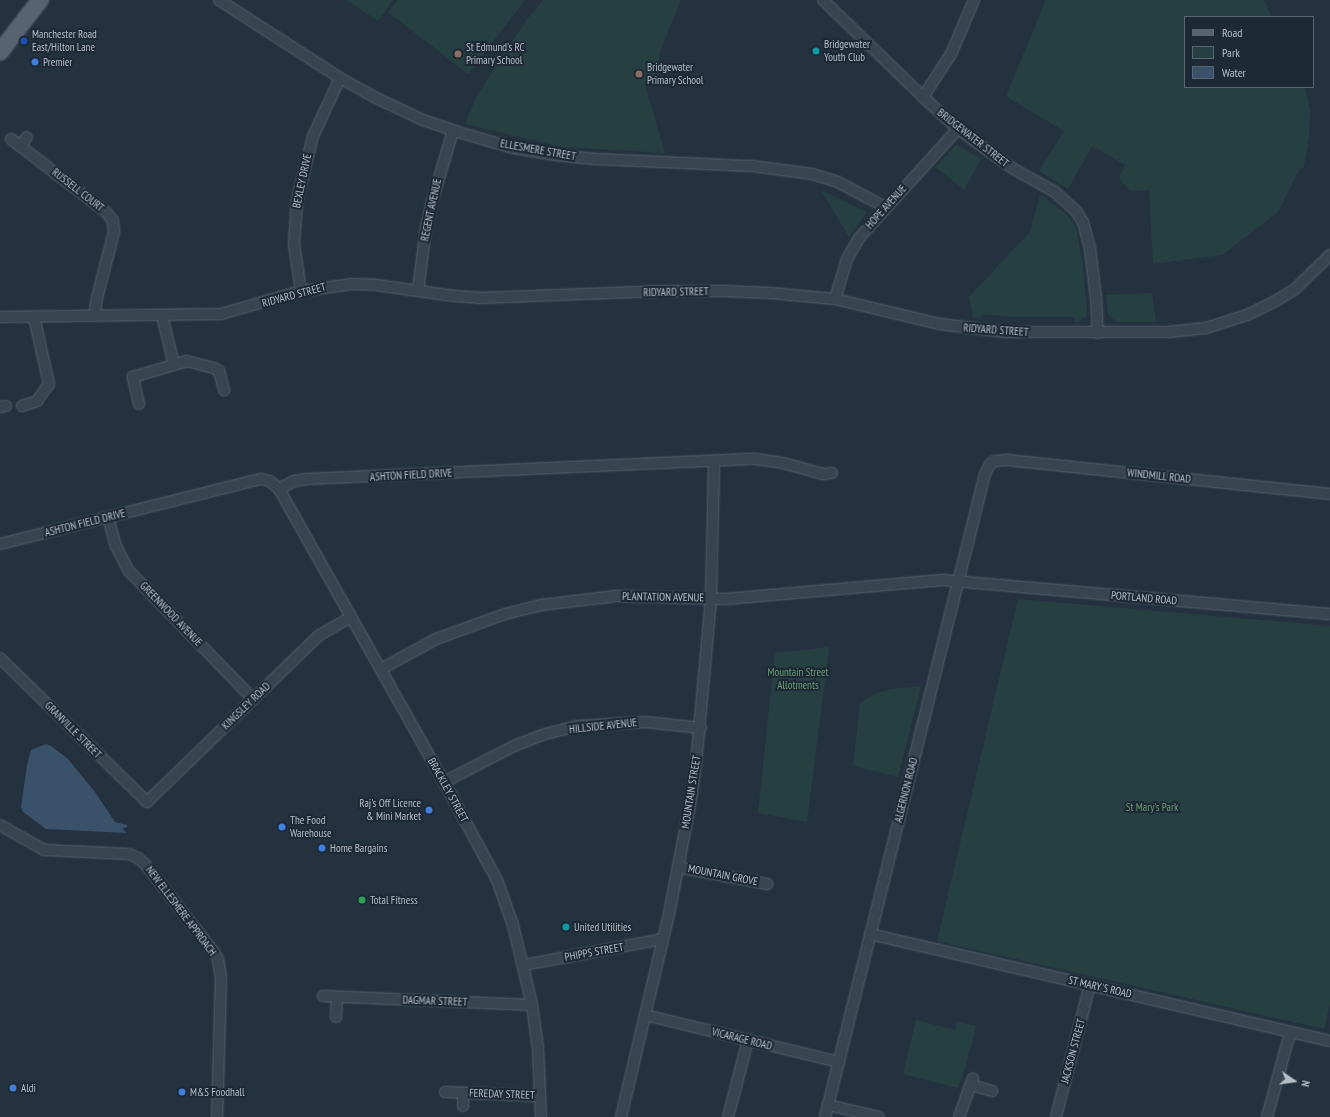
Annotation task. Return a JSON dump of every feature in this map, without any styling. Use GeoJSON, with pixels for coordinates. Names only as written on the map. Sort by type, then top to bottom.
{"type":"FeatureCollection","features":[{"type":"Feature","properties":{"kind":"main road"},"geometry":{"type":"LineString","coordinates":[[0,52],[40,0]]}},
{"type":"Feature","properties":{"kind":"street","name":"ELLESMERE STREET"},"geometry":{"type":"LineString","coordinates":[[219,0],[340,78],[401,111],[453,131],[513,148],[562,156],[619,161],[752,166],[812,174],[838,182],[886,207]]}},
{"type":"Feature","properties":{"kind":"street","name":"BRIDGEWATER STREET"},"geometry":{"type":"LineString","coordinates":[[823,0],[958,129],[1012,168],[1055,192],[1076,212],[1082,222],[1090,249],[1096,298],[1098,333]]}},
{"type":"Feature","properties":{"kind":"street"},"geometry":{"type":"LineString","coordinates":[[923,97],[951,54],[974,0]]}},
{"type":"Feature","properties":{"kind":"street","name":"BEXLEY DRIVE"},"geometry":{"type":"LineString","coordinates":[[301,291],[294,244],[297,201],[312,136],[340,78]]}},
{"type":"Feature","properties":{"kind":"street","name":"HOPE AVENUE"},"geometry":{"type":"LineString","coordinates":[[835,299],[842,272],[853,247],[864,231],[958,129]]}},
{"type":"Feature","properties":{"kind":"street","name":"REGENT AVENUE"},"geometry":{"type":"LineString","coordinates":[[418,291],[426,228],[433,198],[453,131]]}},
{"type":"Feature","properties":{"kind":"street"},"geometry":{"type":"LineString","coordinates":[[20,146],[27,137]]}},
{"type":"Feature","properties":{"kind":"street","name":"RUSSELL COURT"},"geometry":{"type":"LineString","coordinates":[[11,139],[107,212],[113,221],[114,232],[97,298],[94,316]]}},
{"type":"Feature","properties":{"kind":"street","name":"RIDYARD STREET"},"geometry":{"type":"LineString","coordinates":[[0,317],[162,315],[231,312],[301,291],[352,284],[376,285],[480,298],[723,291],[835,299],[917,319],[969,329],[1005,332],[1098,333],[1186,331],[1224,323],[1266,306],[1294,290],[1330,255]]}},
{"type":"Feature","properties":{"kind":"street"},"geometry":{"type":"LineString","coordinates":[[162,315],[174,365]]}},
{"type":"Feature","properties":{"kind":"street"},"geometry":{"type":"LineString","coordinates":[[22,406],[37,401],[49,384],[34,317]]}},
{"type":"Feature","properties":{"kind":"street"},"geometry":{"type":"LineString","coordinates":[[139,404],[133,376],[187,361],[214,368],[218,371],[224,390]]}},
{"type":"Feature","properties":{"kind":"street","name":"ASHTON FIELD DRIVE"},"geometry":{"type":"LineString","coordinates":[[0,544],[253,480],[270,481],[279,489],[294,481],[307,479],[714,461],[769,460],[823,474],[832,473]]}},
{"type":"Feature","properties":{"kind":"street","name":"WINDMILL ROAD"},"geometry":{"type":"LineString","coordinates":[[990,464],[995,460],[1007,460],[1330,494]]}},
{"type":"Feature","properties":{"kind":"street","name":"MOUNTAIN STREET"},"geometry":{"type":"LineString","coordinates":[[620,1117],[663,939],[690,806],[701,728],[711,598],[714,461]]}},
{"type":"Feature","properties":{"kind":"street","name":"ALGERNON ROAD"},"geometry":{"type":"LineString","coordinates":[[825,1117],[985,474],[990,464]]}},
{"type":"Feature","properties":{"kind":"street","name":"BRACKLEY STREET"},"geometry":{"type":"LineString","coordinates":[[279,489],[381,669],[497,880],[514,925],[532,1005],[538,1048],[541,1117]]}},
{"type":"Feature","properties":{"kind":"street","name":"GREENWOOD AVENUE"},"geometry":{"type":"LineString","coordinates":[[108,517],[116,546],[129,571],[254,699]]}},
{"type":"Feature","properties":{"kind":"street","name":"PLANTATION AVENUE"},"geometry":{"type":"LineString","coordinates":[[381,669],[436,640],[473,624],[541,605],[616,596],[726,599],[928,580],[958,582]]}},
{"type":"Feature","properties":{"kind":"street","name":"PORTLAND ROAD"},"geometry":{"type":"LineString","coordinates":[[958,582],[1330,614]]}},
{"type":"Feature","properties":{"kind":"street","name":"KINGSLEY ROAD"},"geometry":{"type":"LineString","coordinates":[[147,802],[318,636],[351,617]]}},
{"type":"Feature","properties":{"kind":"street","name":"GRANVILLE STREET"},"geometry":{"type":"LineString","coordinates":[[0,658],[147,802]]}},
{"type":"Feature","properties":{"kind":"street","name":"HILLSIDE AVENUE"},"geometry":{"type":"LineString","coordinates":[[444,782],[514,746],[545,734],[578,726],[646,722],[701,728]]}},
{"type":"Feature","properties":{"kind":"street","name":"NEW ELLESMERE APPROACH"},"geometry":{"type":"LineString","coordinates":[[0,825],[44,850],[129,854],[138,858],[146,865],[213,951],[218,959],[221,977],[216,1116]]}},
{"type":"Feature","properties":{"kind":"street","name":"MOUNTAIN GROVE"},"geometry":{"type":"LineString","coordinates":[[678,867],[767,884]]}},
{"type":"Feature","properties":{"kind":"street","name":"ST MARY'S ROAD"},"geometry":{"type":"LineString","coordinates":[[870,934],[1330,1041]]}},
{"type":"Feature","properties":{"kind":"street","name":"PHIPPS STREET"},"geometry":{"type":"LineString","coordinates":[[524,965],[663,939]]}},
{"type":"Feature","properties":{"kind":"street","name":"JACKSON STREET"},"geometry":{"type":"LineString","coordinates":[[1056,1117],[1090,985]]}},
{"type":"Feature","properties":{"kind":"street","name":"DAGMAR STREET"},"geometry":{"type":"LineString","coordinates":[[323,996],[532,1005]]}},
{"type":"Feature","properties":{"kind":"street"},"geometry":{"type":"LineString","coordinates":[[336,1017],[337,997]]}},
{"type":"Feature","properties":{"kind":"street","name":"VICARAGE ROAD"},"geometry":{"type":"LineString","coordinates":[[644,1015],[839,1062]]}},
{"type":"Feature","properties":{"kind":"street"},"geometry":{"type":"LineString","coordinates":[[1267,1117],[1290,1032]]}},
{"type":"Feature","properties":{"kind":"street"},"geometry":{"type":"LineString","coordinates":[[728,1117],[748,1040]]}},
{"type":"Feature","properties":{"kind":"street"},"geometry":{"type":"LineString","coordinates":[[959,1117],[972,1081],[992,1091]]}},
{"type":"Feature","properties":{"kind":"street","name":"FEREDAY STREET"},"geometry":{"type":"LineString","coordinates":[[445,1092],[540,1096]]}},
{"type":"Feature","properties":{"kind":"street","name":"FEREDAY STREET"},"geometry":{"type":"LineString","coordinates":[[463,1093],[463,1106]]}},
{"type":"Feature","properties":{"kind":"street"},"geometry":{"type":"LineString","coordinates":[[828,1105],[879,1117]]}},
{"type":"Feature","properties":{"kind":"green space"},"geometry":{"type":"Polygon","coordinates":[[[346,0],[393,0],[378,21],[346,0]]]}},
{"type":"Feature","properties":{"kind":"green space","name":"St Edmund's RC Primary School"},"geometry":{"type":"Polygon","coordinates":[[[398,0],[525,0],[468,74],[388,12],[398,0]]]}},
{"type":"Feature","properties":{"kind":"green space"},"geometry":{"type":"Polygon","coordinates":[[[543,0],[681,0],[660,51],[659,82],[645,85],[665,153],[562,147],[465,124],[476,98],[499,61],[528,18],[543,0]]]}},
{"type":"Feature","properties":{"kind":"green space"},"geometry":{"type":"Polygon","coordinates":[[[1046,0],[1264,0],[1272,16],[1184,16],[1184,88],[1305,88],[1310,111],[1309,138],[1306,156],[1303,169],[1300,168],[1278,212],[1222,255],[1153,264],[1149,190],[1132,191],[1128,189],[1119,178],[1125,165],[1092,146],[1068,189],[1039,171],[1064,131],[1006,96],[1046,0]]]}},
{"type":"Feature","properties":{"kind":"green space"},"geometry":{"type":"Polygon","coordinates":[[[958,145],[981,159],[964,190],[936,167],[955,146],[958,145]]]}},
{"type":"Feature","properties":{"kind":"green space"},"geometry":{"type":"Polygon","coordinates":[[[821,190],[867,212],[849,237],[821,190]]]}},
{"type":"Feature","properties":{"kind":"green space"},"geometry":{"type":"Polygon","coordinates":[[[1040,194],[1064,212],[1073,222],[1077,231],[1083,268],[1087,310],[1086,316],[1076,323],[1073,317],[1014,317],[982,314],[979,318],[973,317],[969,297],[1030,232],[1040,194]]]}},
{"type":"Feature","properties":{"kind":"green space"},"geometry":{"type":"Polygon","coordinates":[[[1152,293],[1156,322],[1120,322],[1115,321],[1108,314],[1106,295],[1152,293]]]}},
{"type":"Feature","properties":{"kind":"green space","name":"St Mary's Park"},"geometry":{"type":"Polygon","coordinates":[[[1018,599],[1330,626],[1330,1003],[1324,1029],[937,941],[1018,599]]]}},
{"type":"Feature","properties":{"kind":"green space","name":"Mountain Street Allotments"},"geometry":{"type":"Polygon","coordinates":[[[829,647],[807,822],[758,813],[775,653],[829,647]]]}},
{"type":"Feature","properties":{"kind":"green space"},"geometry":{"type":"Polygon","coordinates":[[[921,686],[898,777],[853,766],[860,703],[874,694],[891,689],[921,686]]]}},
{"type":"Feature","properties":{"kind":"green space"},"geometry":{"type":"Polygon","coordinates":[[[916,1020],[955,1030],[957,1021],[976,1026],[966,1065],[958,1088],[903,1074],[916,1020]]]}},
{"type":"Feature","properties":{"kind":"water"},"geometry":{"type":"Polygon","coordinates":[[[46,744],[68,759],[95,792],[115,822],[127,825],[127,827],[122,829],[127,833],[46,829],[23,812],[21,807],[27,765],[31,750],[46,744]]]}},
{"type":"Feature","properties":{"kind":"place","name":"Manchester Road East/Hilton Lane"},"geometry":{"type":"Point","coordinates":[24,41]}},
{"type":"Feature","properties":{"kind":"place","name":"Bridgewater Youth Club"},"geometry":{"type":"Point","coordinates":[816,51]}},
{"type":"Feature","properties":{"kind":"place","name":"St Edmund's RC Primary School"},"geometry":{"type":"Point","coordinates":[458,54]}},
{"type":"Feature","properties":{"kind":"place","name":"Premier"},"geometry":{"type":"Point","coordinates":[35,62]}},
{"type":"Feature","properties":{"kind":"place","name":"Bridgewater Primary School"},"geometry":{"type":"Point","coordinates":[639,74]}},
{"type":"Feature","properties":{"kind":"place","name":"Raj's Off Licence & Mini Market"},"geometry":{"type":"Point","coordinates":[429,810]}},
{"type":"Feature","properties":{"kind":"place","name":"The Food Warehouse"},"geometry":{"type":"Point","coordinates":[282,827]}},
{"type":"Feature","properties":{"kind":"place","name":"Home Bargains"},"geometry":{"type":"Point","coordinates":[322,848]}},
{"type":"Feature","properties":{"kind":"place","name":"Total Fitness"},"geometry":{"type":"Point","coordinates":[362,900]}},
{"type":"Feature","properties":{"kind":"place","name":"United Utilities"},"geometry":{"type":"Point","coordinates":[566,927]}},
{"type":"Feature","properties":{"kind":"place","name":"Aldi"},"geometry":{"type":"Point","coordinates":[13,1088]}},
{"type":"Feature","properties":{"kind":"place","name":"M&S Foodhall"},"geometry":{"type":"Point","coordinates":[182,1092]}}]}
